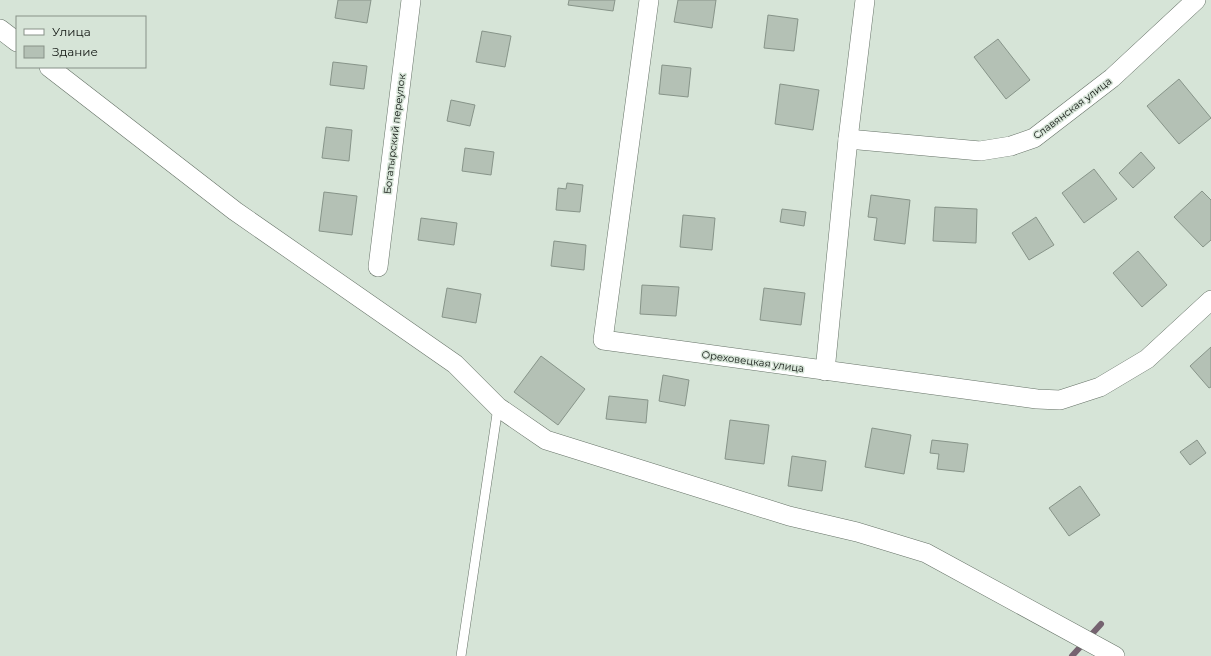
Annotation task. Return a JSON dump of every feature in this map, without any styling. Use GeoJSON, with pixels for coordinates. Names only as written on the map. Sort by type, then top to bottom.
{"type":"FeatureCollection","features":[{"type":"Feature","properties":{"kind":"street","name":"Богатырский переулок"},"geometry":{"type":"LineString","coordinates":[[378,267],[411,0]]}},
{"type":"Feature","properties":{"kind":"street","name":"Ореховецкая улица"},"geometry":{"type":"LineString","coordinates":[[649,0],[603,340],[1037,399],[1060,400],[1100,387],[1147,359],[1211,300]]}},
{"type":"Feature","properties":{"kind":"street"},"geometry":{"type":"LineString","coordinates":[[825,371],[848,138],[865,0]]}},
{"type":"Feature","properties":{"kind":"street","name":"Славянская улица"},"geometry":{"type":"LineString","coordinates":[[848,138],[980,151],[1011,146],[1034,138],[1112,78],[1196,0]]}},
{"type":"Feature","properties":{"kind":"street"},"geometry":{"type":"LineString","coordinates":[[1207,0],[1211,5]]}},
{"type":"Feature","properties":{"kind":"street"},"geometry":{"type":"LineString","coordinates":[[0,29],[16,41]]}},
{"type":"Feature","properties":{"kind":"street"},"geometry":{"type":"LineString","coordinates":[[50,68],[235,211],[454,364],[498,407],[546,440],[789,516],[856,532],[926,553],[1106,654]]}},
{"type":"Feature","properties":{"kind":"lane"},"geometry":{"type":"LineString","coordinates":[[460,656],[498,407]]}},
{"type":"Feature","properties":{"kind":"building"},"geometry":{"type":"Polygon","coordinates":[[[338,0],[371,0],[367,23],[335,18],[338,0]]]}},
{"type":"Feature","properties":{"kind":"building"},"geometry":{"type":"Polygon","coordinates":[[[569,0],[615,0],[613,11],[568,5],[569,0]]]}},
{"type":"Feature","properties":{"kind":"building"},"geometry":{"type":"Polygon","coordinates":[[[678,0],[716,0],[712,28],[674,22],[678,0]]]}},
{"type":"Feature","properties":{"kind":"building"},"geometry":{"type":"Polygon","coordinates":[[[768,15],[798,19],[794,51],[764,48],[768,15]]]}},
{"type":"Feature","properties":{"kind":"building"},"geometry":{"type":"Polygon","coordinates":[[[482,31],[511,36],[505,67],[476,62],[482,31]]]}},
{"type":"Feature","properties":{"kind":"building"},"geometry":{"type":"Polygon","coordinates":[[[998,39],[1030,80],[1006,99],[974,57],[998,39]]]}},
{"type":"Feature","properties":{"kind":"building"},"geometry":{"type":"Polygon","coordinates":[[[333,62],[367,66],[364,89],[330,85],[333,62]]]}},
{"type":"Feature","properties":{"kind":"building"},"geometry":{"type":"Polygon","coordinates":[[[662,65],[691,68],[688,97],[659,94],[662,65]]]}},
{"type":"Feature","properties":{"kind":"building"},"geometry":{"type":"Polygon","coordinates":[[[1179,79],[1211,118],[1179,144],[1147,106],[1179,79]]]}},
{"type":"Feature","properties":{"kind":"building"},"geometry":{"type":"Polygon","coordinates":[[[780,84],[819,90],[813,130],[775,124],[780,84]]]}},
{"type":"Feature","properties":{"kind":"building"},"geometry":{"type":"Polygon","coordinates":[[[451,100],[475,105],[470,126],[447,121],[451,100]]]}},
{"type":"Feature","properties":{"kind":"building"},"geometry":{"type":"Polygon","coordinates":[[[326,127],[352,130],[349,161],[322,158],[326,127]]]}},
{"type":"Feature","properties":{"kind":"building"},"geometry":{"type":"Polygon","coordinates":[[[465,148],[494,152],[491,175],[462,171],[465,148]]]}},
{"type":"Feature","properties":{"kind":"building"},"geometry":{"type":"Polygon","coordinates":[[[1141,152],[1155,168],[1133,188],[1119,173],[1141,152]]]}},
{"type":"Feature","properties":{"kind":"building"},"geometry":{"type":"Polygon","coordinates":[[[1094,169],[1117,199],[1084,223],[1062,193],[1094,169]]]}},
{"type":"Feature","properties":{"kind":"building"},"geometry":{"type":"Polygon","coordinates":[[[567,183],[583,185],[580,212],[556,210],[558,188],[566,189],[567,183]]]}},
{"type":"Feature","properties":{"kind":"building"},"geometry":{"type":"Polygon","coordinates":[[[1202,191],[1211,200],[1211,240],[1203,247],[1174,217],[1202,191]]]}},
{"type":"Feature","properties":{"kind":"building"},"geometry":{"type":"Polygon","coordinates":[[[324,192],[357,196],[352,235],[319,231],[324,192]]]}},
{"type":"Feature","properties":{"kind":"building"},"geometry":{"type":"Polygon","coordinates":[[[871,195],[910,200],[905,244],[874,240],[877,218],[868,217],[871,195]]]}},
{"type":"Feature","properties":{"kind":"building"},"geometry":{"type":"Polygon","coordinates":[[[935,207],[977,209],[976,243],[933,241],[935,207]]]}},
{"type":"Feature","properties":{"kind":"building"},"geometry":{"type":"Polygon","coordinates":[[[782,209],[806,212],[804,226],[780,222],[782,209]]]}},
{"type":"Feature","properties":{"kind":"building"},"geometry":{"type":"Polygon","coordinates":[[[683,215],[715,218],[712,250],[680,247],[683,215]]]}},
{"type":"Feature","properties":{"kind":"building"},"geometry":{"type":"Polygon","coordinates":[[[1036,217],[1054,245],[1029,260],[1012,233],[1036,217]]]}},
{"type":"Feature","properties":{"kind":"building"},"geometry":{"type":"Polygon","coordinates":[[[421,218],[457,223],[454,245],[418,240],[421,218]]]}},
{"type":"Feature","properties":{"kind":"building"},"geometry":{"type":"Polygon","coordinates":[[[554,241],[586,245],[584,270],[551,266],[554,241]]]}},
{"type":"Feature","properties":{"kind":"building"},"geometry":{"type":"Polygon","coordinates":[[[1138,251],[1167,285],[1142,307],[1113,273],[1138,251]]]}},
{"type":"Feature","properties":{"kind":"building"},"geometry":{"type":"Polygon","coordinates":[[[642,285],[679,287],[676,316],[640,314],[642,285]]]}},
{"type":"Feature","properties":{"kind":"building"},"geometry":{"type":"Polygon","coordinates":[[[447,288],[481,294],[476,323],[442,317],[447,288]]]}},
{"type":"Feature","properties":{"kind":"building"},"geometry":{"type":"Polygon","coordinates":[[[764,288],[805,293],[801,325],[760,320],[764,288]]]}},
{"type":"Feature","properties":{"kind":"building"},"geometry":{"type":"Polygon","coordinates":[[[1211,347],[1211,387],[1209,388],[1190,366],[1211,347]]]}},
{"type":"Feature","properties":{"kind":"building"},"geometry":{"type":"Polygon","coordinates":[[[541,356],[585,389],[558,425],[514,392],[541,356]]]}},
{"type":"Feature","properties":{"kind":"building"},"geometry":{"type":"Polygon","coordinates":[[[663,375],[689,380],[685,406],[659,401],[663,375]]]}},
{"type":"Feature","properties":{"kind":"building"},"geometry":{"type":"Polygon","coordinates":[[[609,396],[648,400],[646,423],[606,419],[609,396]]]}},
{"type":"Feature","properties":{"kind":"building"},"geometry":{"type":"Polygon","coordinates":[[[730,420],[769,425],[764,464],[725,459],[730,420]]]}},
{"type":"Feature","properties":{"kind":"building"},"geometry":{"type":"Polygon","coordinates":[[[872,428],[911,435],[904,474],[865,467],[872,428]]]}},
{"type":"Feature","properties":{"kind":"building"},"geometry":{"type":"Polygon","coordinates":[[[932,440],[968,444],[964,472],[937,469],[939,454],[930,453],[932,440]]]}},
{"type":"Feature","properties":{"kind":"building"},"geometry":{"type":"Polygon","coordinates":[[[1197,440],[1206,453],[1190,465],[1180,452],[1197,440]]]}},
{"type":"Feature","properties":{"kind":"building"},"geometry":{"type":"Polygon","coordinates":[[[792,456],[826,461],[822,491],[788,486],[792,456]]]}},
{"type":"Feature","properties":{"kind":"building"},"geometry":{"type":"Polygon","coordinates":[[[1080,486],[1100,515],[1069,536],[1049,508],[1080,486]]]}},
{"type":"Feature","properties":{"kind":"waterway"},"geometry":{"type":"LineString","coordinates":[[1072,656],[1101,624]]}}]}
